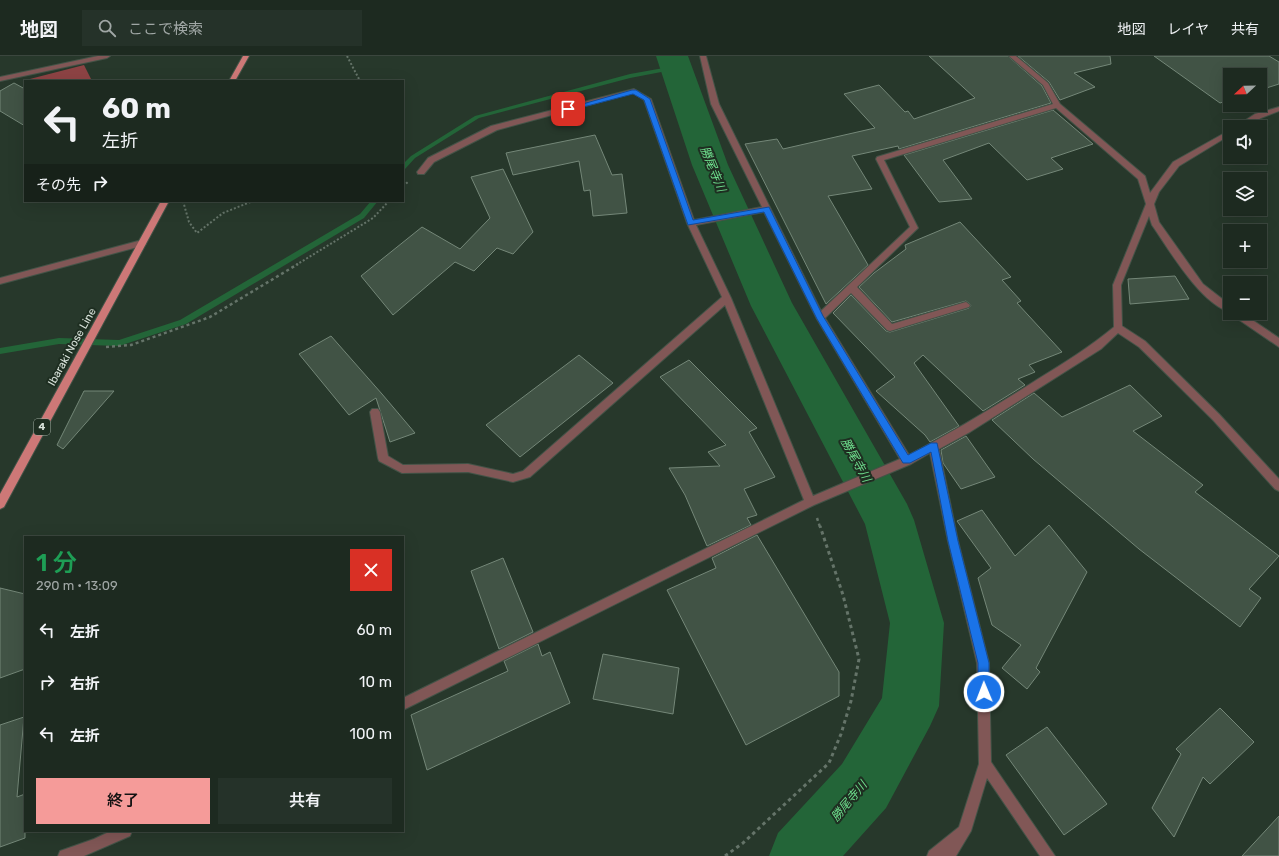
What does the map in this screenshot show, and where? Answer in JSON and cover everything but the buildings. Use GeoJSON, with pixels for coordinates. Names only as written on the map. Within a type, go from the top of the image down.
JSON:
{"type":"FeatureCollection","features":[{"type":"Feature","properties":{"kind":"main road"},"geometry":{"type":"LineString","coordinates":[[233,80],[246,56]]}},
{"type":"Feature","properties":{"kind":"main road","name":"Ibaraki Nose Line"},"geometry":{"type":"LineString","coordinates":[[0,504],[164,202]]}},
{"type":"Feature","properties":{"kind":"street"},"geometry":{"type":"LineString","coordinates":[[0,79],[107,56]]}},
{"type":"Feature","properties":{"kind":"street"},"geometry":{"type":"LineString","coordinates":[[703,56],[715,104],[820,317],[907,460]]}},
{"type":"Feature","properties":{"kind":"street"},"geometry":{"type":"LineString","coordinates":[[1012,56],[1046,84],[1057,105],[1142,178],[1155,223],[1200,286],[1223,304]]}},
{"type":"Feature","properties":{"kind":"street"},"geometry":{"type":"LineString","coordinates":[[421,172],[431,160],[494,128],[634,92],[647,99],[691,223],[727,298],[810,502]]}},
{"type":"Feature","properties":{"kind":"street"},"geometry":{"type":"LineString","coordinates":[[820,317],[914,228],[880,158],[1057,105]]}},
{"type":"Feature","properties":{"kind":"street"},"geometry":{"type":"LineString","coordinates":[[1251,120],[1279,109]]}},
{"type":"Feature","properties":{"kind":"street"},"geometry":{"type":"LineString","coordinates":[[404,704],[810,502],[907,460],[966,429],[1098,346],[1118,328],[1117,285],[1155,191],[1176,164],[1223,136]]}},
{"type":"Feature","properties":{"kind":"street"},"geometry":{"type":"LineString","coordinates":[[691,223],[766,209]]}},
{"type":"Feature","properties":{"kind":"street"},"geometry":{"type":"LineString","coordinates":[[0,281],[142,243]]}},
{"type":"Feature","properties":{"kind":"street"},"geometry":{"type":"LineString","coordinates":[[851,288],[890,328],[966,305]]}},
{"type":"Feature","properties":{"kind":"street"},"geometry":{"type":"LineString","coordinates":[[375,412],[383,458],[402,469],[468,468],[513,478],[526,474],[727,298]]}},
{"type":"Feature","properties":{"kind":"street"},"geometry":{"type":"LineString","coordinates":[[1246,320],[1279,343]]}},
{"type":"Feature","properties":{"kind":"street"},"geometry":{"type":"LineString","coordinates":[[1118,328],[1142,344],[1216,417],[1279,486]]}},
{"type":"Feature","properties":{"kind":"street"},"geometry":{"type":"LineString","coordinates":[[934,446],[953,541],[983,663],[985,764],[964,831],[948,856]]}},
{"type":"Feature","properties":{"kind":"street"},"geometry":{"type":"LineString","coordinates":[[985,764],[1048,856]]}},
{"type":"Feature","properties":{"kind":"street"},"geometry":{"type":"LineString","coordinates":[[934,856],[964,831]]}},
{"type":"Feature","properties":{"kind":"street"},"geometry":{"type":"LineString","coordinates":[[65,856],[96,845],[124,832]]}},
{"type":"Feature","properties":{"kind":"path"},"geometry":{"type":"LineString","coordinates":[[347,56],[359,80]]}},
{"type":"Feature","properties":{"kind":"path"},"geometry":{"type":"LineString","coordinates":[[183,202],[185,212],[192,229],[197,233],[210,221],[226,210],[250,202]]}},
{"type":"Feature","properties":{"kind":"path"},"geometry":{"type":"LineString","coordinates":[[84,349],[131,345],[210,317],[373,218],[388,202]]}},
{"type":"Feature","properties":{"kind":"path"},"geometry":{"type":"LineString","coordinates":[[725,856],[743,843],[829,763],[841,734],[851,701],[858,659],[843,595],[821,526],[810,502]]}},
{"type":"Feature","properties":{"kind":"shaded area"},"geometry":{"type":"Polygon","coordinates":[[[84,65],[92,80],[26,80],[84,65]]]}},
{"type":"Feature","properties":{"kind":"waterway","name":"勝尾寺川"},"geometry":{"type":"LineString","coordinates":[[672,56],[710,165],[772,306],[889,520],[917,623],[910,706],[864,786],[801,856]]}},
{"type":"Feature","properties":{"kind":"waterway"},"geometry":{"type":"LineString","coordinates":[[404,167],[413,157],[477,117],[630,76],[675,68]]}},
{"type":"Feature","properties":{"kind":"waterway"},"geometry":{"type":"LineString","coordinates":[[0,351],[59,341],[119,343],[183,322],[362,216],[374,202]]}},
{"type":"Feature","properties":{"kind":"route"},"geometry":{"type":"LineString","coordinates":[[568,109],[634,92],[647,99],[691,223],[766,209],[820,317],[907,460],[934,446],[953,541],[983,663],[984,692]]}}]}
